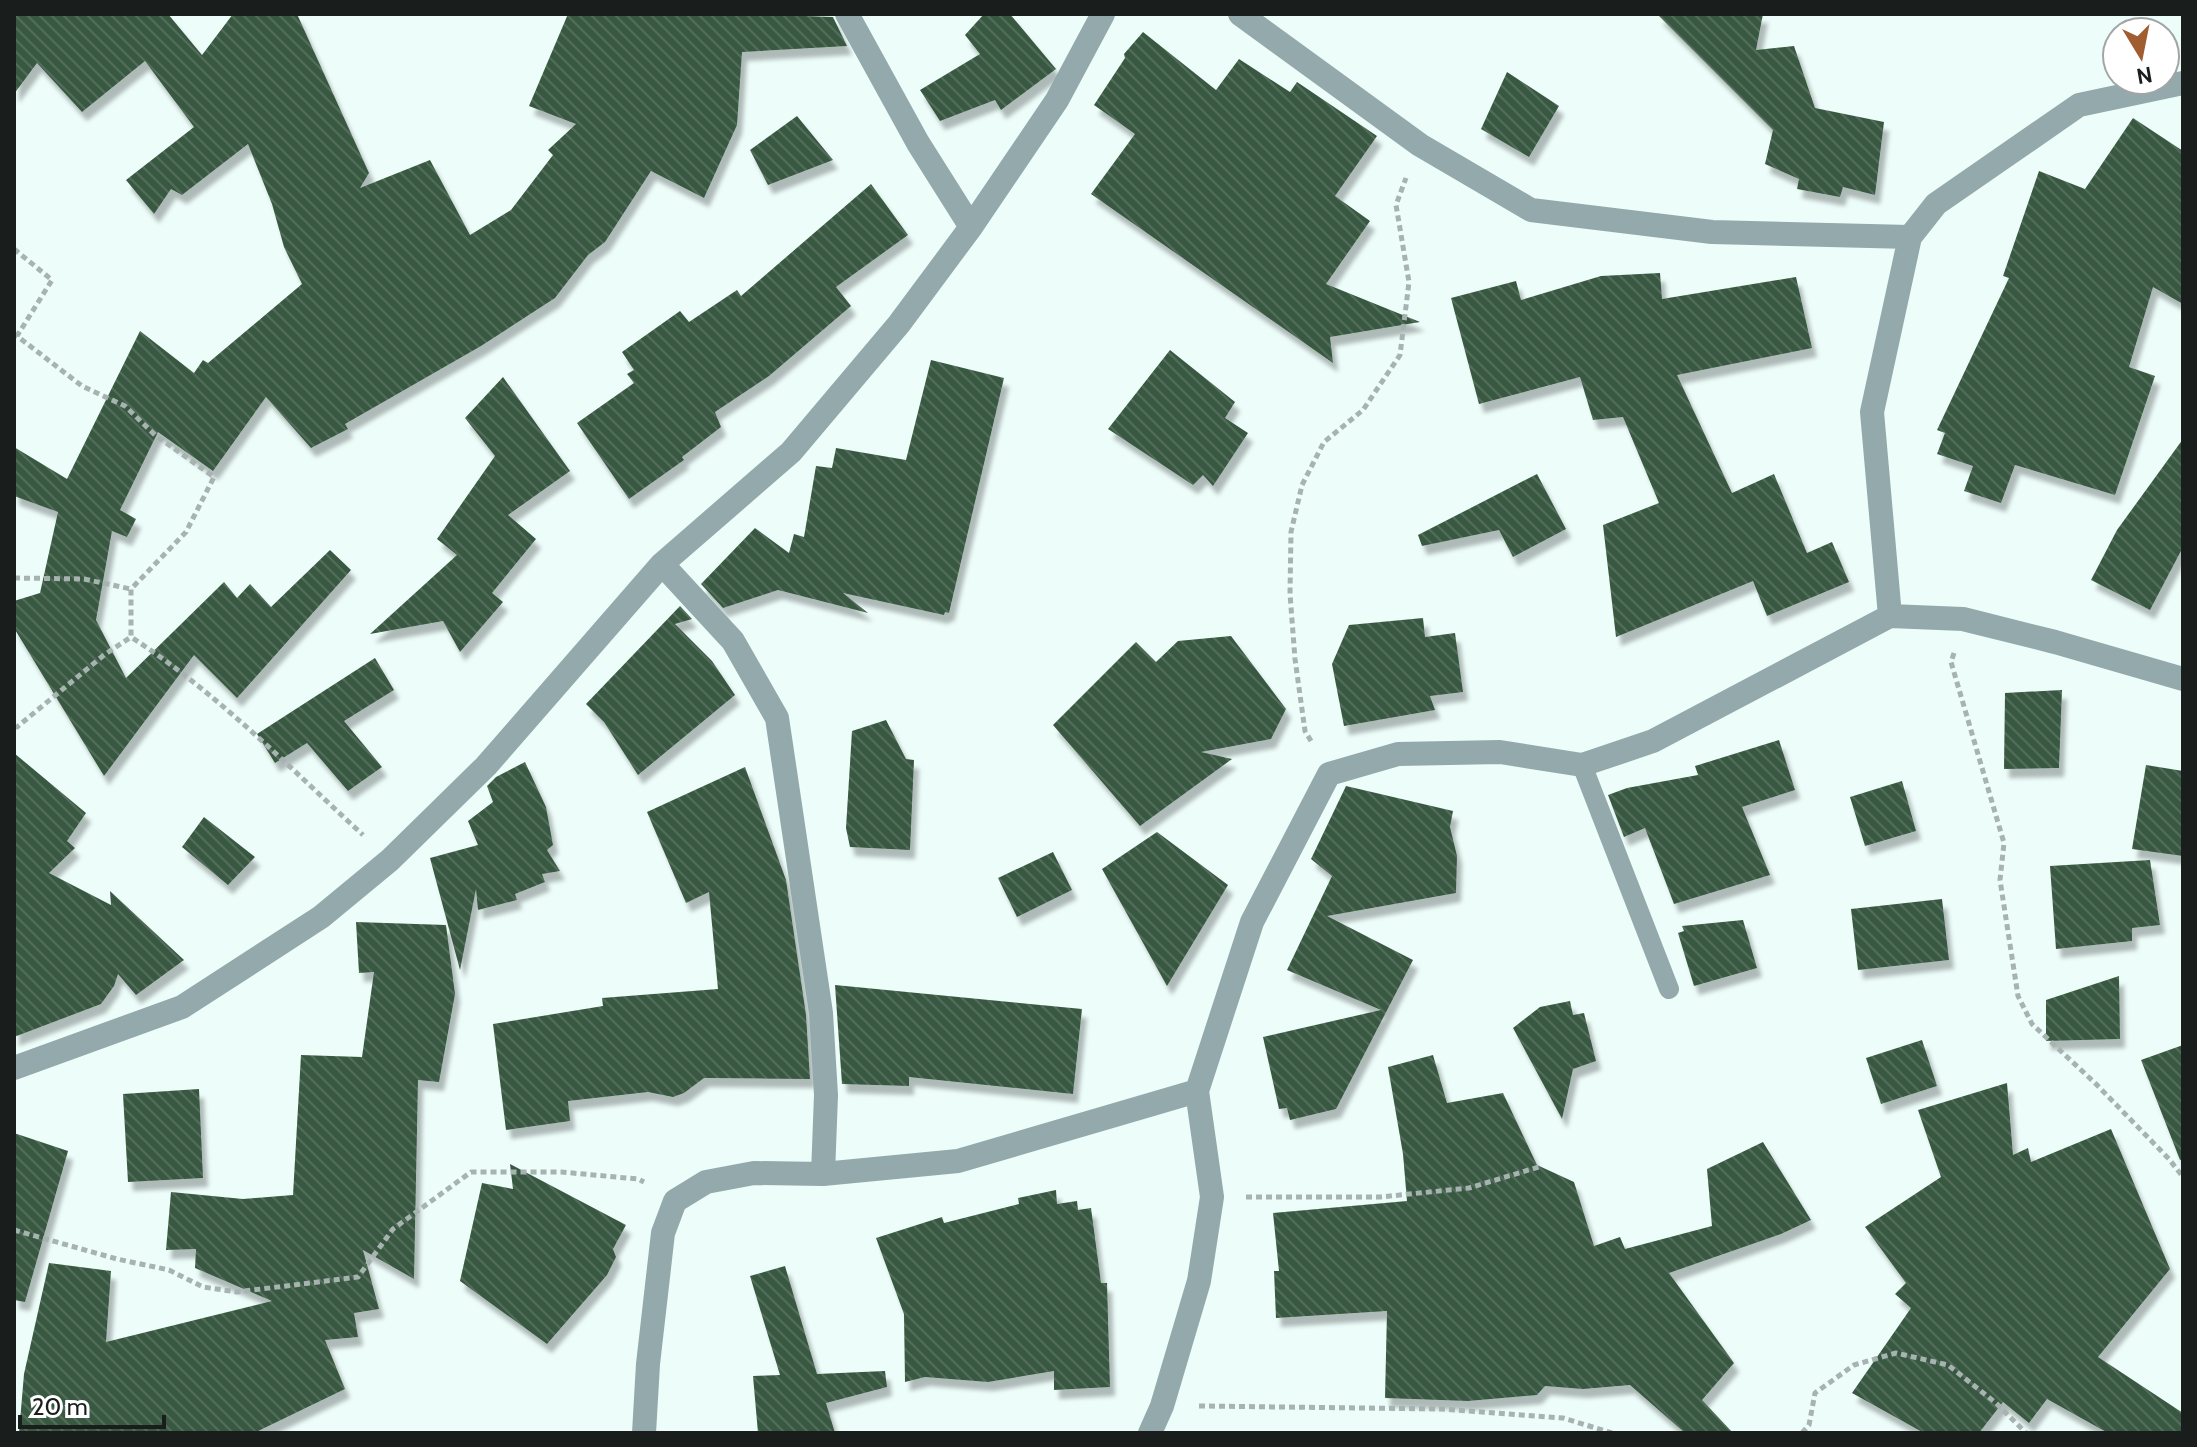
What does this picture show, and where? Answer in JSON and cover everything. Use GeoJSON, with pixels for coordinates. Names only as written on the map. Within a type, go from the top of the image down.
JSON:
{"type":"FeatureCollection","features":[{"type":"Feature","properties":{"kind":"street"},"geometry":{"type":"LineString","coordinates":[[847,14],[918,143],[971,227]]}},
{"type":"Feature","properties":{"kind":"street"},"geometry":{"type":"LineString","coordinates":[[14,1068],[182,1007],[321,917],[390,860],[486,766],[662,564],[791,452],[899,324],[971,227],[1057,100],[1103,14]]}},
{"type":"Feature","properties":{"kind":"street"},"geometry":{"type":"LineString","coordinates":[[1240,14],[1420,145],[1531,210],[1712,232],[1910,237]]}},
{"type":"Feature","properties":{"kind":"street"},"geometry":{"type":"LineString","coordinates":[[1890,616],[1872,412],[1910,237],[1936,204],[2079,105],[2183,83]]}},
{"type":"Feature","properties":{"kind":"street"},"geometry":{"type":"LineString","coordinates":[[662,564],[733,641],[777,718],[821,1013],[826,1095],[823,1174]]}},
{"type":"Feature","properties":{"kind":"street"},"geometry":{"type":"LineString","coordinates":[[1150,1433],[1162,1406],[1199,1281],[1212,1197],[1197,1091],[1252,922],[1329,774],[1398,754],[1500,752],[1582,765],[1653,741],[1890,616],[1963,619],[2183,679]]}},
{"type":"Feature","properties":{"kind":"street"},"geometry":{"type":"LineString","coordinates":[[644,1433],[648,1364],[663,1233],[675,1201],[706,1182],[754,1173],[823,1174],[958,1161],[1197,1091]]}},
{"type":"Feature","properties":{"kind":"lane"},"geometry":{"type":"LineString","coordinates":[[1582,765],[1669,989]]}},
{"type":"Feature","properties":{"kind":"path"},"geometry":{"type":"LineString","coordinates":[[1329,774],[1305,731],[1290,594],[1291,532],[1302,485],[1324,442],[1363,410],[1400,355],[1409,282],[1396,205],[1420,145]]}},
{"type":"Feature","properties":{"kind":"path"},"geometry":{"type":"LineString","coordinates":[[14,249],[52,280],[17,336],[82,386],[125,406],[155,435],[214,477],[186,532],[131,589],[131,637]]}},
{"type":"Feature","properties":{"kind":"path"},"geometry":{"type":"LineString","coordinates":[[14,578],[84,579],[131,589]]}},
{"type":"Feature","properties":{"kind":"path"},"geometry":{"type":"LineString","coordinates":[[1963,619],[1951,662],[2004,843],[2000,880],[2018,996],[2032,1024],[2117,1105],[2183,1177]]}},
{"type":"Feature","properties":{"kind":"path"},"geometry":{"type":"LineString","coordinates":[[131,637],[171,663],[232,715],[390,860]]}},
{"type":"Feature","properties":{"kind":"path"},"geometry":{"type":"LineString","coordinates":[[14,727],[131,637]]}},
{"type":"Feature","properties":{"kind":"path"},"geometry":{"type":"LineString","coordinates":[[1212,1197],[1380,1197],[1469,1188],[1542,1166]]}},
{"type":"Feature","properties":{"kind":"path"},"geometry":{"type":"LineString","coordinates":[[14,1230],[169,1270],[203,1287],[237,1292],[358,1277],[393,1229],[471,1172],[561,1172],[638,1179],[675,1201]]}},
{"type":"Feature","properties":{"kind":"path"},"geometry":{"type":"LineString","coordinates":[[1802,1433],[1809,1425],[1815,1393],[1854,1365],[1896,1353],[1948,1365],[1996,1403],[2026,1433]]}},
{"type":"Feature","properties":{"kind":"path"},"geometry":{"type":"LineString","coordinates":[[1162,1406],[1441,1409],[1563,1418],[1612,1433]]}},
{"type":"Feature","properties":{"kind":"building"},"geometry":{"type":"Polygon","coordinates":[[[14,14],[168,14],[202,55],[233,14],[297,14],[369,173],[360,188],[430,160],[470,235],[511,210],[553,155],[548,150],[576,124],[529,106],[568,14],[833,17],[847,46],[742,52],[737,125],[704,198],[651,171],[605,242],[588,255],[555,298],[481,346],[345,424],[348,429],[311,448],[266,397],[213,471],[158,432],[120,510],[136,519],[127,537],[112,531],[96,620],[126,678],[224,582],[237,598],[250,584],[271,607],[330,550],[351,570],[237,698],[194,655],[104,776],[14,628],[14,601],[40,593],[58,512],[14,496],[14,447],[67,479],[140,331],[194,373],[203,360],[208,363],[302,284],[284,247],[272,204],[248,144],[182,195],[171,189],[154,214],[126,180],[194,127],[145,61],[82,112],[37,63],[14,94],[14,14]]]}},
{"type":"Feature","properties":{"kind":"building"},"geometry":{"type":"Polygon","coordinates":[[[984,14],[1010,14],[1056,69],[1001,110],[995,100],[940,121],[920,90],[980,54],[965,35],[984,14]]]}},
{"type":"Feature","properties":{"kind":"building"},"geometry":{"type":"Polygon","coordinates":[[[1657,14],[1763,14],[1756,50],[1794,46],[1815,108],[1884,122],[1875,195],[1843,187],[1840,197],[1797,189],[1799,179],[1765,164],[1773,130],[1657,14]]]}},
{"type":"Feature","properties":{"kind":"building"},"geometry":{"type":"Polygon","coordinates":[[[1143,32],[1216,90],[1239,59],[1290,92],[1297,82],[1377,136],[1335,196],[1370,221],[1326,284],[1420,322],[1330,337],[1333,363],[1091,194],[1135,134],[1094,105],[1125,58],[1124,54],[1143,32]]]}},
{"type":"Feature","properties":{"kind":"building"},"geometry":{"type":"Polygon","coordinates":[[[1507,72],[1559,106],[1529,157],[1481,129],[1507,72]]]}},
{"type":"Feature","properties":{"kind":"building"},"geometry":{"type":"Polygon","coordinates":[[[797,116],[833,160],[768,185],[750,150],[797,116]]]}},
{"type":"Feature","properties":{"kind":"building"},"geometry":{"type":"Polygon","coordinates":[[[2133,118],[2183,151],[2183,304],[2153,287],[2129,367],[2155,376],[2115,495],[2015,465],[2001,503],[1964,491],[1973,466],[1937,454],[1945,433],[1937,430],[2009,278],[2003,276],[2039,171],[2085,189],[2133,118]]]}},
{"type":"Feature","properties":{"kind":"building"},"geometry":{"type":"Polygon","coordinates":[[[871,184],[908,235],[836,287],[851,306],[769,376],[715,412],[721,427],[682,457],[684,460],[629,499],[577,423],[634,383],[627,374],[634,370],[622,352],[680,311],[689,322],[737,290],[741,296],[871,184]]]}},
{"type":"Feature","properties":{"kind":"building"},"geometry":{"type":"Polygon","coordinates":[[[1660,273],[1662,299],[1796,277],[1812,348],[1677,375],[1732,493],[1774,474],[1807,553],[1832,542],[1849,582],[1767,616],[1753,581],[1616,637],[1603,525],[1659,503],[1623,417],[1593,420],[1580,377],[1479,404],[1451,298],[1516,281],[1521,300],[1601,276],[1660,273]]]}},
{"type":"Feature","properties":{"kind":"building"},"geometry":{"type":"Polygon","coordinates":[[[1170,350],[1235,402],[1225,418],[1248,433],[1213,486],[1203,475],[1193,485],[1108,429],[1170,350]]]}},
{"type":"Feature","properties":{"kind":"building"},"geometry":{"type":"Polygon","coordinates":[[[931,360],[1004,378],[949,613],[945,612],[944,615],[843,593],[868,613],[778,590],[723,608],[701,584],[755,528],[789,553],[794,534],[804,537],[816,466],[832,468],[836,448],[906,460],[931,360]]]}},
{"type":"Feature","properties":{"kind":"building"},"geometry":{"type":"Polygon","coordinates":[[[503,377],[570,471],[508,515],[536,539],[492,593],[503,602],[460,652],[443,621],[370,634],[457,555],[437,539],[495,456],[465,418],[503,377]]]}},
{"type":"Feature","properties":{"kind":"building"},"geometry":{"type":"Polygon","coordinates":[[[2183,439],[2183,547],[2150,610],[2091,580],[2117,530],[2183,439]]]}},
{"type":"Feature","properties":{"kind":"building"},"geometry":{"type":"Polygon","coordinates":[[[1537,474],[1566,529],[1513,557],[1499,530],[1422,546],[1418,535],[1537,474]]]}},
{"type":"Feature","properties":{"kind":"building"},"geometry":{"type":"Polygon","coordinates":[[[680,606],[692,619],[675,624],[712,661],[735,695],[638,775],[604,722],[586,704],[680,606]]]}},
{"type":"Feature","properties":{"kind":"building"},"geometry":{"type":"Polygon","coordinates":[[[1423,618],[1425,637],[1455,633],[1463,692],[1430,696],[1435,710],[1344,726],[1332,664],[1349,625],[1423,618]]]}},
{"type":"Feature","properties":{"kind":"building"},"geometry":{"type":"Polygon","coordinates":[[[1231,636],[1286,709],[1271,739],[1201,752],[1232,759],[1140,826],[1053,725],[1136,642],[1156,662],[1178,641],[1231,636]]]}},
{"type":"Feature","properties":{"kind":"building"},"geometry":{"type":"Polygon","coordinates":[[[375,658],[394,690],[344,721],[382,767],[348,791],[307,743],[275,763],[257,734],[375,658]]]}},
{"type":"Feature","properties":{"kind":"building"},"geometry":{"type":"Polygon","coordinates":[[[2062,690],[2059,768],[2004,769],[2005,693],[2062,690]]]}},
{"type":"Feature","properties":{"kind":"building"},"geometry":{"type":"Polygon","coordinates":[[[886,720],[906,759],[914,760],[910,850],[850,847],[846,828],[852,731],[886,720]]]}},
{"type":"Feature","properties":{"kind":"building"},"geometry":{"type":"Polygon","coordinates":[[[1779,740],[1795,790],[1742,807],[1770,875],[1674,904],[1645,828],[1624,837],[1608,795],[1627,788],[1698,775],[1695,766],[1779,740]]]}},
{"type":"Feature","properties":{"kind":"building"},"geometry":{"type":"Polygon","coordinates":[[[14,753],[86,813],[67,841],[75,848],[49,873],[111,905],[110,891],[184,960],[136,995],[118,974],[114,986],[101,1004],[14,1037],[14,753]]]}},
{"type":"Feature","properties":{"kind":"building"},"geometry":{"type":"Polygon","coordinates":[[[525,762],[546,807],[553,845],[547,850],[560,871],[542,874],[545,882],[515,894],[517,900],[478,910],[476,889],[460,970],[430,858],[478,845],[468,821],[493,802],[487,786],[496,777],[525,762]]]}},
{"type":"Feature","properties":{"kind":"building"},"geometry":{"type":"Polygon","coordinates":[[[2146,765],[2183,771],[2183,856],[2132,849],[2146,765]]]}},
{"type":"Feature","properties":{"kind":"building"},"geometry":{"type":"Polygon","coordinates":[[[745,767],[786,880],[806,1015],[810,1079],[704,1078],[673,1097],[648,1092],[568,1101],[570,1121],[506,1130],[493,1024],[603,1006],[602,998],[718,989],[709,892],[686,903],[647,812],[745,767]]]}},
{"type":"Feature","properties":{"kind":"building"},"geometry":{"type":"Polygon","coordinates":[[[1902,781],[1916,831],[1865,846],[1850,797],[1902,781]]]}},
{"type":"Feature","properties":{"kind":"building"},"geometry":{"type":"Polygon","coordinates":[[[1346,786],[1453,811],[1450,827],[1457,856],[1456,893],[1327,916],[1413,960],[1336,1109],[1290,1120],[1287,1108],[1279,1109],[1263,1037],[1381,1010],[1287,970],[1332,876],[1311,859],[1346,786]]]}},
{"type":"Feature","properties":{"kind":"building"},"geometry":{"type":"Polygon","coordinates":[[[204,817],[255,857],[228,885],[182,847],[204,817]]]}},
{"type":"Feature","properties":{"kind":"building"},"geometry":{"type":"Polygon","coordinates":[[[1157,832],[1228,885],[1167,986],[1102,869],[1157,832]]]}},
{"type":"Feature","properties":{"kind":"building"},"geometry":{"type":"Polygon","coordinates":[[[1053,852],[1072,890],[1017,917],[998,878],[1053,852]]]}},
{"type":"Feature","properties":{"kind":"building"},"geometry":{"type":"Polygon","coordinates":[[[2150,860],[2160,925],[2132,928],[2132,941],[2056,949],[2050,866],[2150,860]]]}},
{"type":"Feature","properties":{"kind":"building"},"geometry":{"type":"Polygon","coordinates":[[[1942,899],[1949,960],[1858,970],[1851,909],[1942,899]]]}},
{"type":"Feature","properties":{"kind":"building"},"geometry":{"type":"Polygon","coordinates":[[[1743,920],[1757,968],[1694,986],[1678,933],[1684,931],[1682,926],[1743,920]]]}},
{"type":"Feature","properties":{"kind":"building"},"geometry":{"type":"Polygon","coordinates":[[[356,922],[446,925],[455,994],[439,1082],[418,1080],[414,1279],[363,1250],[379,1309],[354,1313],[358,1337],[325,1340],[345,1389],[254,1433],[19,1433],[24,1374],[49,1263],[111,1271],[106,1342],[272,1301],[195,1268],[196,1249],[166,1250],[171,1192],[243,1199],[293,1195],[301,1055],[362,1057],[374,972],[359,973],[356,922]]]}},
{"type":"Feature","properties":{"kind":"building"},"geometry":{"type":"Polygon","coordinates":[[[2119,976],[2120,1039],[2046,1041],[2046,1000],[2119,976]]]}},
{"type":"Feature","properties":{"kind":"building"},"geometry":{"type":"Polygon","coordinates":[[[835,985],[1082,1009],[1073,1094],[909,1077],[909,1086],[842,1084],[835,985]]]}},
{"type":"Feature","properties":{"kind":"building"},"geometry":{"type":"Polygon","coordinates":[[[1570,1001],[1573,1015],[1584,1013],[1596,1061],[1573,1069],[1562,1119],[1513,1028],[1540,1007],[1570,1001]]]}},
{"type":"Feature","properties":{"kind":"building"},"geometry":{"type":"Polygon","coordinates":[[[1922,1040],[1937,1086],[1881,1104],[1866,1058],[1922,1040]]]}},
{"type":"Feature","properties":{"kind":"building"},"geometry":{"type":"Polygon","coordinates":[[[2183,1045],[2183,1160],[2180,1160],[2141,1060],[2183,1045]]]}},
{"type":"Feature","properties":{"kind":"building"},"geometry":{"type":"Polygon","coordinates":[[[1433,1055],[1447,1103],[1503,1093],[1537,1165],[1574,1182],[1594,1246],[1620,1237],[1625,1249],[1712,1226],[1707,1169],[1763,1142],[1811,1220],[1781,1234],[1669,1273],[1734,1363],[1702,1400],[1733,1433],[1685,1433],[1630,1385],[1583,1389],[1545,1386],[1537,1395],[1468,1401],[1385,1398],[1387,1311],[1276,1318],[1274,1271],[1279,1271],[1273,1213],[1407,1201],[1403,1154],[1388,1067],[1433,1055]]]}},
{"type":"Feature","properties":{"kind":"building"},"geometry":{"type":"Polygon","coordinates":[[[2007,1083],[2013,1155],[2028,1148],[2031,1162],[2111,1129],[2170,1269],[2098,1357],[2183,1413],[2183,1433],[2108,1433],[2047,1399],[2029,1423],[2003,1402],[1979,1433],[1924,1433],[1852,1393],[1911,1308],[1895,1294],[1906,1283],[1865,1227],[1941,1177],[1918,1110],[2007,1083]]]}},
{"type":"Feature","properties":{"kind":"building"},"geometry":{"type":"Polygon","coordinates":[[[199,1089],[203,1178],[128,1182],[123,1094],[199,1089]]]}},
{"type":"Feature","properties":{"kind":"building"},"geometry":{"type":"Polygon","coordinates":[[[14,1133],[68,1151],[25,1302],[14,1300],[14,1133]]]}},
{"type":"Feature","properties":{"kind":"building"},"geometry":{"type":"Polygon","coordinates":[[[510,1164],[626,1225],[613,1249],[616,1257],[607,1275],[547,1344],[460,1281],[482,1183],[513,1189],[510,1164]]]}},
{"type":"Feature","properties":{"kind":"building"},"geometry":{"type":"Polygon","coordinates":[[[1056,1190],[1057,1204],[1077,1201],[1078,1210],[1091,1208],[1101,1283],[1107,1283],[1110,1387],[1054,1390],[1054,1371],[988,1382],[925,1377],[905,1382],[904,1314],[876,1238],[942,1217],[944,1223],[1019,1204],[1018,1198],[1056,1190]]]}},
{"type":"Feature","properties":{"kind":"building"},"geometry":{"type":"Polygon","coordinates":[[[785,1266],[817,1374],[885,1371],[887,1387],[826,1403],[835,1433],[758,1433],[753,1376],[780,1375],[750,1276],[785,1266]]]}}]}
